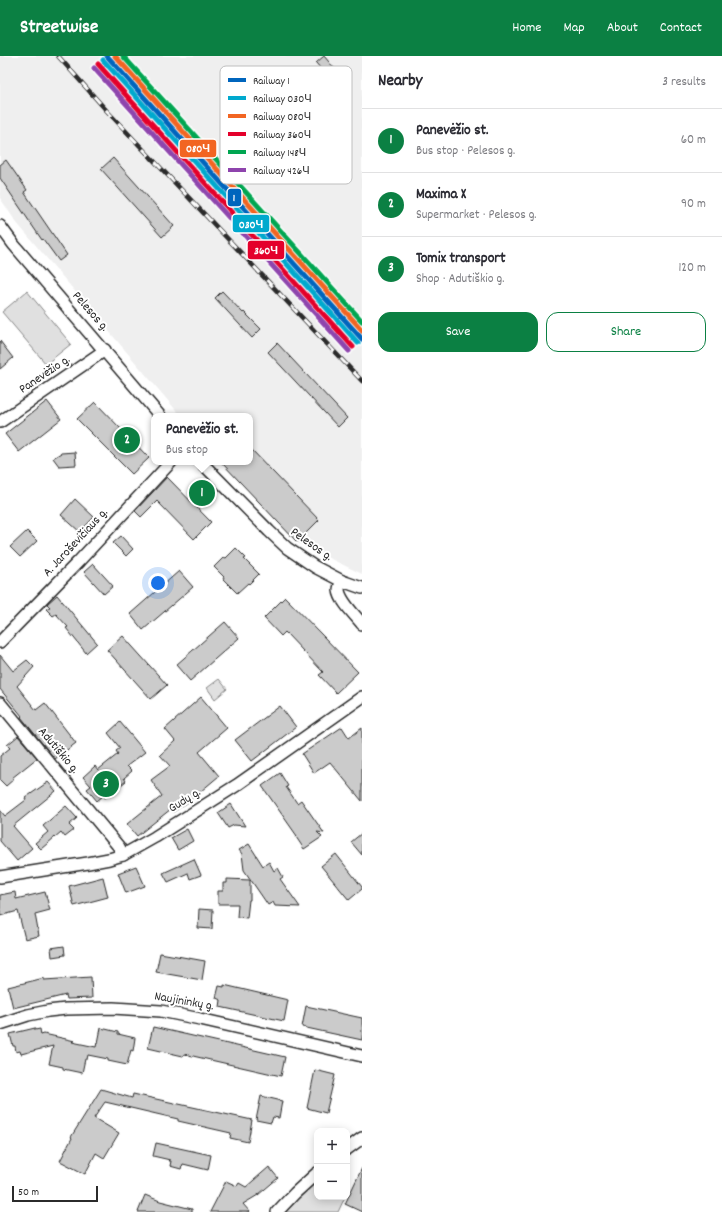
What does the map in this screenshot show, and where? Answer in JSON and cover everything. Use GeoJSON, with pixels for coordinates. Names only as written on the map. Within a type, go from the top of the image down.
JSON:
{"type":"FeatureCollection","features":[{"type":"Feature","properties":{"kind":"street","name":"Pelesos g."},"geometry":{"type":"LineString","coordinates":[[0,226],[14,245],[158,413]]}},
{"type":"Feature","properties":{"kind":"street","name":"Panevėžio g."},"geometry":{"type":"LineString","coordinates":[[0,422],[105,350]]}},
{"type":"Feature","properties":{"kind":"street","name":"A. Jaroševičiaus g."},"geometry":{"type":"LineString","coordinates":[[0,642],[168,465]]}},
{"type":"Feature","properties":{"kind":"street","name":"Pelesos g."},"geometry":{"type":"LineString","coordinates":[[204,465],[268,531],[287,548],[311,565],[342,581],[362,588]]}},
{"type":"Feature","properties":{"kind":"street"},"geometry":{"type":"LineString","coordinates":[[342,581],[339,589],[341,596],[346,605],[362,624]]}},
{"type":"Feature","properties":{"kind":"street","name":"Gudų g."},"geometry":{"type":"LineString","coordinates":[[0,877],[88,864],[109,860],[123,854],[161,833],[236,785],[362,696]]}},
{"type":"Feature","properties":{"kind":"street","name":"Adutiškio g."},"geometry":{"type":"LineString","coordinates":[[0,703],[119,847],[123,854]]}},
{"type":"Feature","properties":{"kind":"street","name":"Naujininkų g."},"geometry":{"type":"LineString","coordinates":[[0,1024],[28,1015],[66,1009],[113,1008],[161,1011],[200,1018],[362,1056]]}},
{"type":"Feature","properties":{"kind":"street"},"geometry":{"type":"LineString","coordinates":[[350,1147],[362,1138]]}},
{"type":"Feature","properties":{"kind":"street"},"geometry":{"type":"LineString","coordinates":[[277,1212],[295,1192],[314,1176]]}},
{"type":"Feature","properties":{"kind":"shaded area"},"geometry":{"type":"Polygon","coordinates":[[[0,56],[362,56],[362,574],[298,543],[224,465],[253,465],[253,413],[178,413],[16,222],[0,198],[0,56]]]}},
{"type":"Feature","properties":{"kind":"shaded area"},"geometry":{"type":"Polygon","coordinates":[[[27,291],[71,344],[46,364],[2,312],[27,291]]]}},
{"type":"Feature","properties":{"kind":"shaded area"},"geometry":{"type":"Polygon","coordinates":[[[219,679],[227,689],[215,699],[207,688],[219,679]]]}},
{"type":"Feature","properties":{"kind":"shaded area"},"geometry":{"type":"Polygon","coordinates":[[[314,1182],[314,1200],[344,1200],[338,1212],[286,1212],[314,1182]]]}},
{"type":"Feature","properties":{"kind":"building"},"geometry":{"type":"Polygon","coordinates":[[[324,56],[332,66],[318,66],[316,63],[324,56]]]}},
{"type":"Feature","properties":{"kind":"building"},"geometry":{"type":"Polygon","coordinates":[[[113,158],[174,226],[162,237],[101,169],[113,158]]]}},
{"type":"Feature","properties":{"kind":"building"},"geometry":{"type":"Polygon","coordinates":[[[6,160],[27,190],[24,192],[67,255],[59,261],[43,239],[42,240],[0,178],[0,165],[6,160]]]}},
{"type":"Feature","properties":{"kind":"building"},"geometry":{"type":"Polygon","coordinates":[[[222,291],[261,329],[252,338],[215,298],[222,291]]]}},
{"type":"Feature","properties":{"kind":"building"},"geometry":{"type":"Polygon","coordinates":[[[0,341],[13,358],[0,369],[0,341]]]}},
{"type":"Feature","properties":{"kind":"building"},"geometry":{"type":"Polygon","coordinates":[[[277,343],[347,418],[338,427],[268,352],[277,343]]]}},
{"type":"Feature","properties":{"kind":"building"},"geometry":{"type":"Polygon","coordinates":[[[47,401],[61,419],[19,452],[5,434],[47,401]]]}},
{"type":"Feature","properties":{"kind":"building"},"geometry":{"type":"Polygon","coordinates":[[[95,402],[149,458],[132,474],[77,419],[95,402]]]}},
{"type":"Feature","properties":{"kind":"building"},"geometry":{"type":"Polygon","coordinates":[[[253,451],[319,520],[297,542],[224,465],[253,465],[253,451]]]}},
{"type":"Feature","properties":{"kind":"building"},"geometry":{"type":"Polygon","coordinates":[[[75,452],[76,465],[59,466],[53,458],[61,453],[75,452]]]}},
{"type":"Feature","properties":{"kind":"building"},"geometry":{"type":"Polygon","coordinates":[[[167,477],[211,522],[194,539],[157,501],[141,517],[135,511],[167,477]]]}},
{"type":"Feature","properties":{"kind":"building"},"geometry":{"type":"Polygon","coordinates":[[[75,499],[94,517],[80,532],[61,515],[75,499]]]}},
{"type":"Feature","properties":{"kind":"building"},"geometry":{"type":"Polygon","coordinates":[[[27,531],[37,541],[20,557],[10,547],[27,531]]]}},
{"type":"Feature","properties":{"kind":"building"},"geometry":{"type":"Polygon","coordinates":[[[121,536],[133,549],[126,556],[113,543],[121,536]]]}},
{"type":"Feature","properties":{"kind":"building"},"geometry":{"type":"Polygon","coordinates":[[[236,548],[246,558],[244,559],[259,574],[237,593],[223,579],[224,577],[214,567],[236,548]]]}},
{"type":"Feature","properties":{"kind":"building"},"geometry":{"type":"Polygon","coordinates":[[[93,564],[113,586],[104,594],[84,572],[93,564]]]}},
{"type":"Feature","properties":{"kind":"building"},"geometry":{"type":"Polygon","coordinates":[[[179,571],[193,587],[143,630],[130,614],[179,571]]]}},
{"type":"Feature","properties":{"kind":"building"},"geometry":{"type":"Polygon","coordinates":[[[57,595],[97,643],[86,653],[66,628],[68,627],[56,614],[53,616],[46,609],[50,607],[47,604],[57,595]]]}},
{"type":"Feature","properties":{"kind":"building"},"geometry":{"type":"Polygon","coordinates":[[[285,597],[358,672],[336,693],[319,675],[323,672],[285,632],[281,636],[264,618],[285,597]]]}},
{"type":"Feature","properties":{"kind":"building"},"geometry":{"type":"Polygon","coordinates":[[[225,622],[239,638],[190,681],[176,665],[225,622]]]}},
{"type":"Feature","properties":{"kind":"building"},"geometry":{"type":"Polygon","coordinates":[[[123,636],[167,685],[151,699],[107,650],[123,636]]]}},
{"type":"Feature","properties":{"kind":"building"},"geometry":{"type":"Polygon","coordinates":[[[0,655],[13,671],[27,660],[34,667],[17,686],[36,710],[45,703],[76,743],[55,759],[0,689],[0,655]]]}},
{"type":"Feature","properties":{"kind":"building"},"geometry":{"type":"Polygon","coordinates":[[[201,697],[227,728],[199,752],[219,776],[188,802],[173,812],[171,809],[137,836],[127,824],[162,796],[151,780],[170,766],[160,755],[175,741],[165,729],[201,697]]]}},
{"type":"Feature","properties":{"kind":"building"},"geometry":{"type":"Polygon","coordinates":[[[280,706],[296,727],[252,761],[235,740],[280,706]]]}},
{"type":"Feature","properties":{"kind":"building"},"geometry":{"type":"Polygon","coordinates":[[[120,722],[145,752],[127,766],[132,771],[124,778],[126,781],[105,798],[103,796],[97,801],[87,789],[91,786],[83,777],[95,766],[98,770],[118,754],[116,751],[120,748],[108,733],[120,722]]]}},
{"type":"Feature","properties":{"kind":"building"},"geometry":{"type":"Polygon","coordinates":[[[342,727],[349,738],[362,728],[362,801],[330,762],[314,773],[302,754],[342,727]]]}},
{"type":"Feature","properties":{"kind":"building"},"geometry":{"type":"Polygon","coordinates":[[[18,736],[37,758],[12,778],[14,779],[6,786],[0,780],[0,756],[10,748],[7,745],[18,736]]]}},
{"type":"Feature","properties":{"kind":"building"},"geometry":{"type":"Polygon","coordinates":[[[280,773],[288,786],[286,787],[297,803],[301,800],[324,833],[317,832],[322,837],[304,849],[296,837],[297,836],[262,786],[280,773]]]}},
{"type":"Feature","properties":{"kind":"building"},"geometry":{"type":"Polygon","coordinates":[[[48,782],[56,791],[13,826],[32,848],[17,861],[0,841],[0,810],[5,816],[26,800],[25,798],[48,782]]]}},
{"type":"Feature","properties":{"kind":"building"},"geometry":{"type":"Polygon","coordinates":[[[231,804],[245,826],[234,825],[228,828],[218,813],[231,804]]]}},
{"type":"Feature","properties":{"kind":"building"},"geometry":{"type":"Polygon","coordinates":[[[66,806],[77,818],[69,825],[74,830],[65,837],[61,832],[41,849],[35,843],[48,832],[43,826],[66,806]]]}},
{"type":"Feature","properties":{"kind":"building"},"geometry":{"type":"Polygon","coordinates":[[[187,829],[193,841],[178,850],[171,838],[187,829]]]}},
{"type":"Feature","properties":{"kind":"building"},"geometry":{"type":"Polygon","coordinates":[[[362,833],[362,855],[351,842],[362,833]]]}},
{"type":"Feature","properties":{"kind":"building"},"geometry":{"type":"Polygon","coordinates":[[[249,844],[263,866],[269,862],[274,871],[278,868],[283,877],[280,879],[300,907],[275,906],[273,902],[268,905],[244,870],[242,854],[239,850],[249,844]]]}},
{"type":"Feature","properties":{"kind":"building"},"geometry":{"type":"Polygon","coordinates":[[[336,854],[362,887],[362,889],[349,900],[321,866],[336,854]]]}},
{"type":"Feature","properties":{"kind":"building"},"geometry":{"type":"Polygon","coordinates":[[[194,859],[201,875],[190,879],[188,873],[168,882],[163,873],[194,859]]]}},
{"type":"Feature","properties":{"kind":"building"},"geometry":{"type":"Polygon","coordinates":[[[136,866],[145,886],[126,893],[118,873],[136,866]]]}},
{"type":"Feature","properties":{"kind":"building"},"geometry":{"type":"Polygon","coordinates":[[[103,877],[108,897],[74,906],[69,886],[103,877]]]}},
{"type":"Feature","properties":{"kind":"building"},"geometry":{"type":"Polygon","coordinates":[[[227,879],[250,880],[250,900],[247,918],[237,917],[238,904],[218,904],[218,891],[223,891],[223,883],[227,883],[227,879]]]}},
{"type":"Feature","properties":{"kind":"building"},"geometry":{"type":"Polygon","coordinates":[[[15,892],[16,899],[45,892],[50,910],[35,914],[39,936],[25,939],[18,911],[0,916],[0,895],[15,892]]]}},
{"type":"Feature","properties":{"kind":"building"},"geometry":{"type":"Polygon","coordinates":[[[199,909],[213,910],[212,929],[198,928],[199,909]]]}},
{"type":"Feature","properties":{"kind":"building"},"geometry":{"type":"Polygon","coordinates":[[[64,946],[65,955],[52,957],[51,948],[64,946]]]}},
{"type":"Feature","properties":{"kind":"building"},"geometry":{"type":"Polygon","coordinates":[[[160,953],[205,961],[202,980],[156,972],[160,953]]]}},
{"type":"Feature","properties":{"kind":"building"},"geometry":{"type":"Polygon","coordinates":[[[91,977],[92,998],[67,999],[66,995],[13,1008],[8,987],[44,978],[44,980],[91,977]]]}},
{"type":"Feature","properties":{"kind":"building"},"geometry":{"type":"Polygon","coordinates":[[[224,985],[288,1000],[284,1021],[220,1007],[221,1000],[216,998],[219,986],[224,987],[224,985]]]}},
{"type":"Feature","properties":{"kind":"building"},"geometry":{"type":"Polygon","coordinates":[[[306,1006],[362,1018],[362,1040],[302,1027],[306,1006]]]}},
{"type":"Feature","properties":{"kind":"building"},"geometry":{"type":"Polygon","coordinates":[[[153,1027],[285,1057],[281,1076],[184,1054],[183,1056],[148,1048],[153,1027]]]}},
{"type":"Feature","properties":{"kind":"building"},"geometry":{"type":"Polygon","coordinates":[[[35,1028],[35,1030],[40,1029],[41,1035],[44,1034],[96,1047],[101,1028],[135,1038],[133,1051],[131,1050],[127,1065],[88,1055],[87,1059],[85,1059],[82,1073],[63,1069],[63,1067],[49,1064],[53,1046],[21,1054],[20,1051],[16,1052],[10,1034],[35,1028]]]}},
{"type":"Feature","properties":{"kind":"building"},"geometry":{"type":"Polygon","coordinates":[[[315,1070],[335,1075],[326,1113],[307,1108],[315,1070]]]}},
{"type":"Feature","properties":{"kind":"building"},"geometry":{"type":"Polygon","coordinates":[[[101,1089],[132,1098],[133,1094],[252,1120],[248,1142],[230,1138],[231,1133],[105,1102],[94,1118],[119,1133],[104,1158],[96,1153],[85,1174],[60,1161],[72,1138],[71,1137],[101,1089]]]}},
{"type":"Feature","properties":{"kind":"building"},"geometry":{"type":"Polygon","coordinates":[[[261,1096],[282,1101],[279,1118],[273,1117],[271,1123],[256,1120],[261,1096]]]}},
{"type":"Feature","properties":{"kind":"building"},"geometry":{"type":"Polygon","coordinates":[[[156,1143],[211,1155],[208,1170],[183,1164],[181,1169],[170,1166],[170,1160],[153,1156],[156,1143]]]}},
{"type":"Feature","properties":{"kind":"building"},"geometry":{"type":"Polygon","coordinates":[[[269,1167],[278,1178],[258,1195],[243,1204],[250,1212],[210,1212],[226,1181],[237,1186],[239,1183],[246,1187],[269,1167]]]}},
{"type":"Feature","properties":{"kind":"building"},"geometry":{"type":"Polygon","coordinates":[[[362,1168],[362,1212],[345,1204],[347,1200],[350,1200],[350,1193],[362,1168]]]}},
{"type":"Feature","properties":{"kind":"building"},"geometry":{"type":"Polygon","coordinates":[[[145,1195],[160,1201],[192,1209],[192,1212],[138,1212],[145,1195]]]}},
{"type":"Feature","properties":{"kind":"railway"},"geometry":{"type":"LineString","coordinates":[[58,56],[107,111],[362,381]]}},
{"type":"Feature","properties":{"kind":"rail line","name":"1"},"geometry":{"type":"LineString","coordinates":[[107,56],[220,181]]}},
{"type":"Feature","properties":{"kind":"rail line","name":"080Ч"},"geometry":{"type":"LineString","coordinates":[[115,56],[220,172]]}},
{"type":"Feature","properties":{"kind":"rail line","name":"148Ч"},"geometry":{"type":"LineString","coordinates":[[123,56],[220,164]]}},
{"type":"Feature","properties":{"kind":"rail line","name":"030Ч"},"geometry":{"type":"LineString","coordinates":[[103,60],[358,343]]}},
{"type":"Feature","properties":{"kind":"rail line","name":"360Ч"},"geometry":{"type":"LineString","coordinates":[[98,64],[353,347]]}},
{"type":"Feature","properties":{"kind":"rail line","name":"426Ч"},"geometry":{"type":"LineString","coordinates":[[94,68],[349,351]]}},
{"type":"Feature","properties":{"kind":"rail line","name":"1"},"geometry":{"type":"LineString","coordinates":[[222,184],[362,339]]}},
{"type":"Feature","properties":{"kind":"rail line","name":"080Ч"},"geometry":{"type":"LineString","coordinates":[[230,184],[362,330]]}},
{"type":"Feature","properties":{"kind":"rail line","name":"148Ч"},"geometry":{"type":"LineString","coordinates":[[238,184],[362,321]]}},
{"type":"Feature","properties":{"kind":"place","name":"Maxima X"},"geometry":{"type":"Point","coordinates":[127,440]}},
{"type":"Feature","properties":{"kind":"place","name":"Panevėžio st."},"geometry":{"type":"Point","coordinates":[202,493]}},
{"type":"Feature","properties":{"kind":"place","name":"Tomix transport"},"geometry":{"type":"Point","coordinates":[106,784]}}]}
